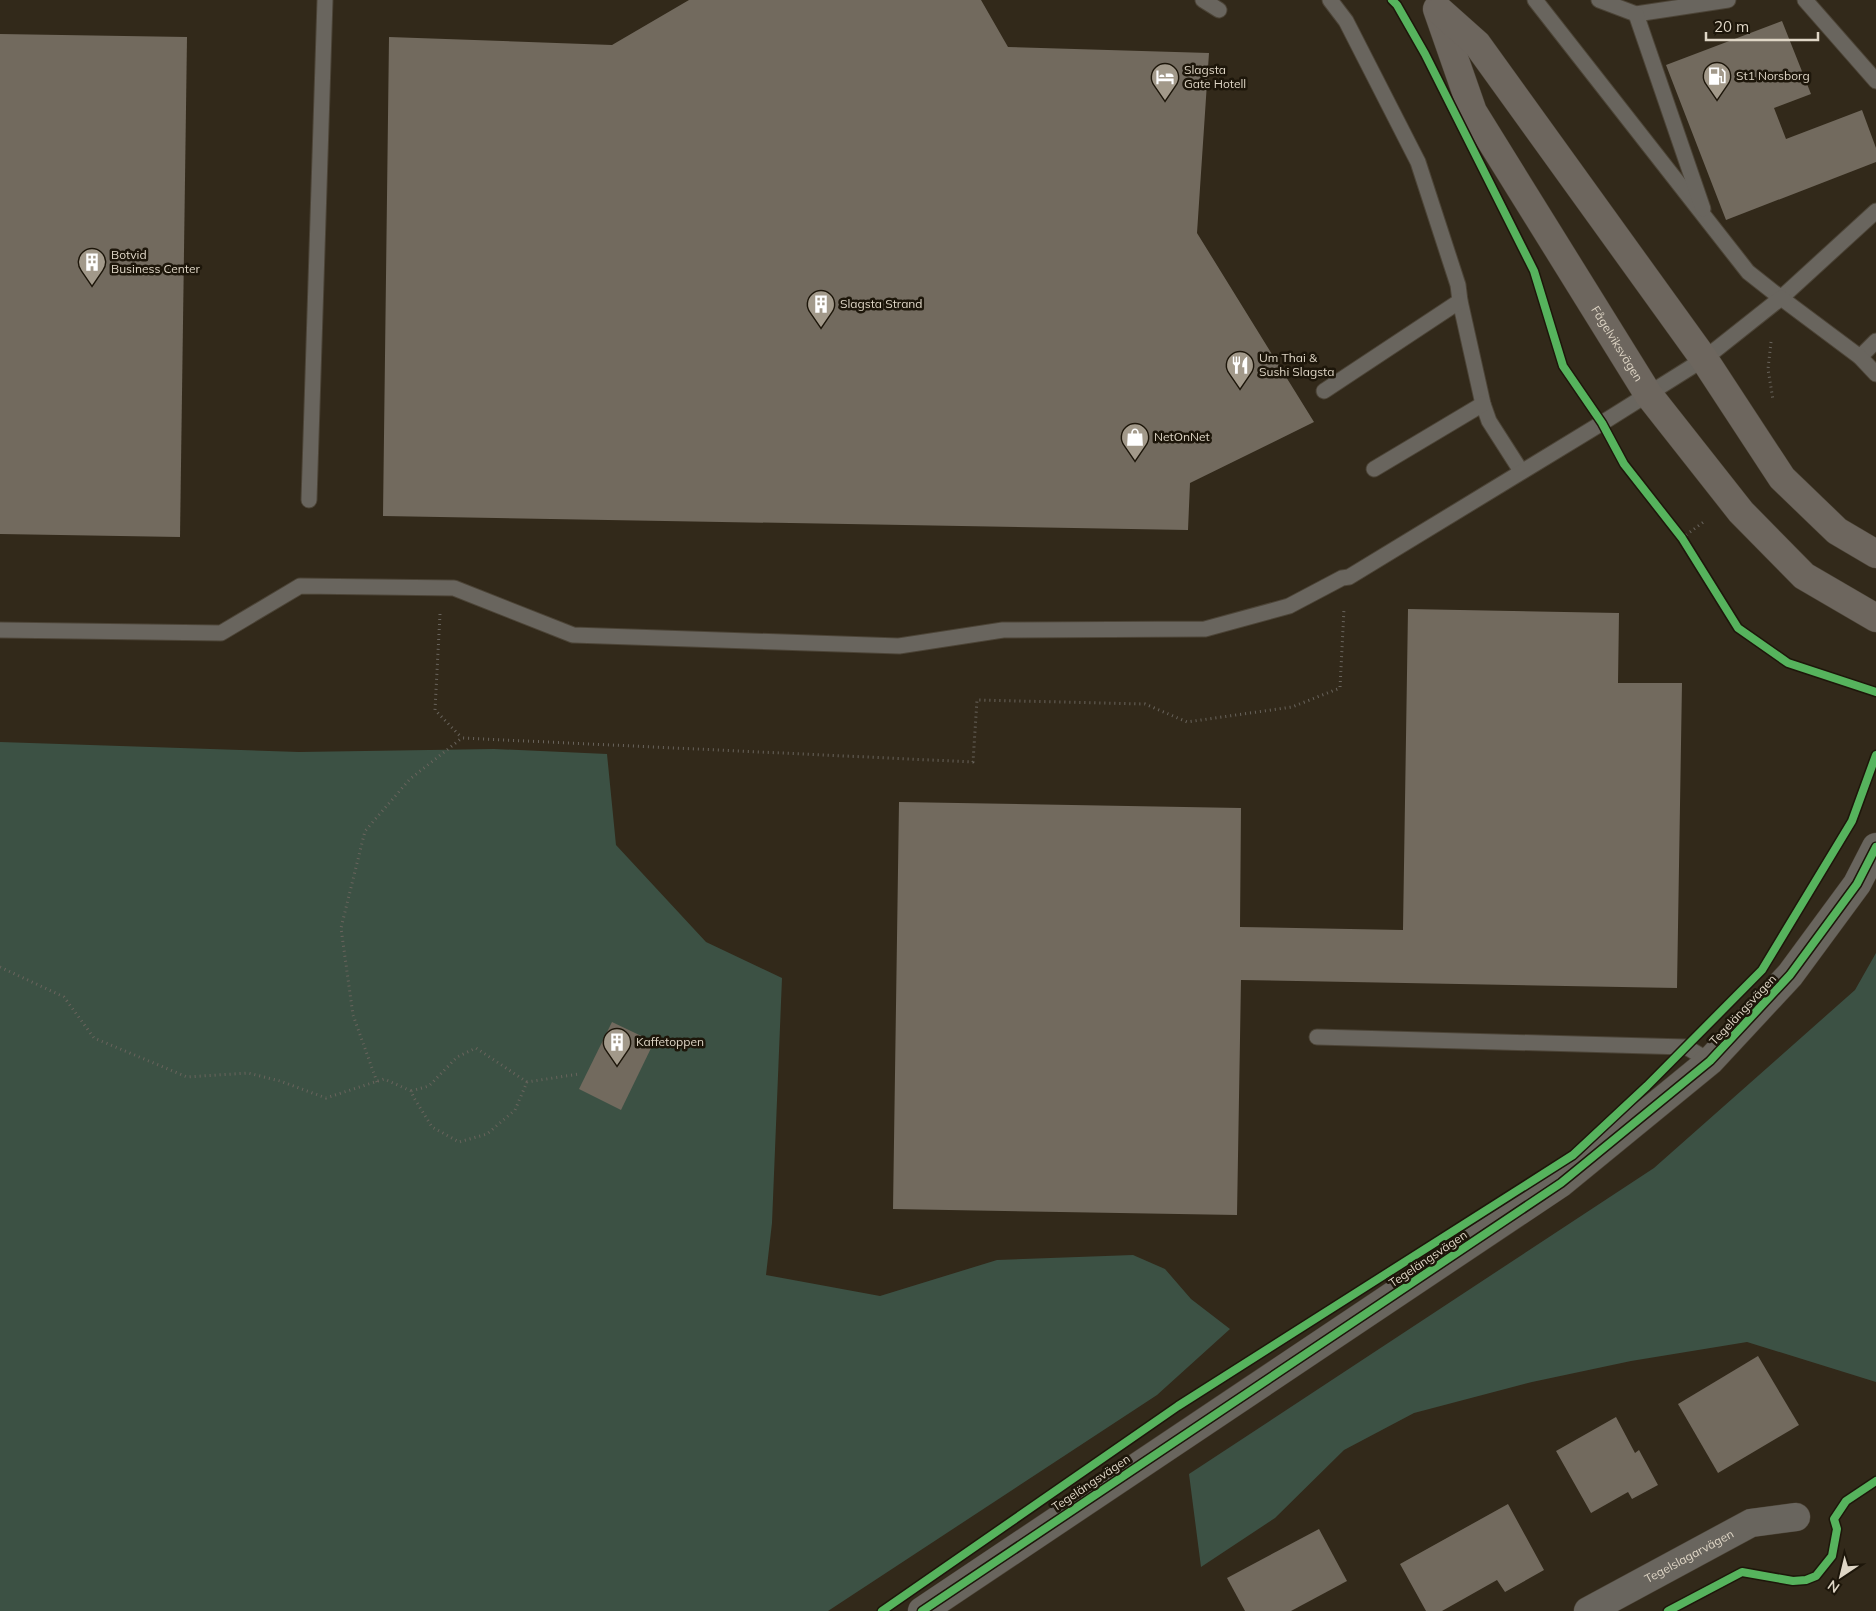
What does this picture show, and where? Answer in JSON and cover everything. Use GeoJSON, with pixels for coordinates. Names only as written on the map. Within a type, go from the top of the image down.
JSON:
{"type":"FeatureCollection","features":[{"type":"Feature","properties":{"kind":"main road","name":"Fågelviksvägen"},"geometry":{"type":"LineString","coordinates":[[1440,3],[1477,44],[1704,359],[1782,478],[1837,531],[1876,554]]}},
{"type":"Feature","properties":{"kind":"main road","name":"Fågelviksvägen"},"geometry":{"type":"LineString","coordinates":[[1440,3],[1473,112],[1648,394],[1741,512],[1804,576],[1876,618]]}},
{"type":"Feature","properties":{"kind":"street","name":"Tegelängsvägen"},"geometry":{"type":"LineString","coordinates":[[922,1611],[1561,1183],[1710,1061],[1790,975],[1857,884],[1876,848]]}},
{"type":"Feature","properties":{"kind":"street","name":"Tegelslagarvägen"},"geometry":{"type":"LineString","coordinates":[[1588,1611],[1751,1523],[1796,1517]]}},
{"type":"Feature","properties":{"kind":"lane"},"geometry":{"type":"LineString","coordinates":[[309,500],[325,0]]}},
{"type":"Feature","properties":{"kind":"lane"},"geometry":{"type":"LineString","coordinates":[[1203,0],[1219,10]]}},
{"type":"Feature","properties":{"kind":"lane"},"geometry":{"type":"LineString","coordinates":[[1330,0],[1346,21],[1418,162],[1458,285],[1483,404],[1490,421],[1521,471]]}},
{"type":"Feature","properties":{"kind":"lane"},"geometry":{"type":"LineString","coordinates":[[1535,0],[1748,272],[1860,357],[1876,374]]}},
{"type":"Feature","properties":{"kind":"lane"},"geometry":{"type":"LineString","coordinates":[[1599,0],[1636,14],[1728,0]]}},
{"type":"Feature","properties":{"kind":"lane"},"geometry":{"type":"LineString","coordinates":[[1805,0],[1876,82]]}},
{"type":"Feature","properties":{"kind":"lane"},"geometry":{"type":"LineString","coordinates":[[1636,14],[1706,220]]}},
{"type":"Feature","properties":{"kind":"lane"},"geometry":{"type":"LineString","coordinates":[[0,630],[221,633],[300,586],[454,588],[573,635],[899,646],[1003,630],[1205,629],[1289,606],[1342,578],[1349,577],[1648,394],[1704,359],[1781,298],[1876,211]]}},
{"type":"Feature","properties":{"kind":"lane"},"geometry":{"type":"LineString","coordinates":[[1324,391],[1460,300]]}},
{"type":"Feature","properties":{"kind":"lane"},"geometry":{"type":"LineString","coordinates":[[1860,357],[1876,342]]}},
{"type":"Feature","properties":{"kind":"lane"},"geometry":{"type":"LineString","coordinates":[[1374,469],[1483,404]]}},
{"type":"Feature","properties":{"kind":"lane"},"geometry":{"type":"LineString","coordinates":[[1317,1037],[1686,1047],[1710,1061]]}},
{"type":"Feature","properties":{"kind":"path"},"geometry":{"type":"LineString","coordinates":[[1676,531],[1687,546]]}},
{"type":"Feature","properties":{"kind":"path"},"geometry":{"type":"LineString","coordinates":[[376,1082],[354,1015],[341,928],[364,831],[410,779],[462,738],[973,762],[977,700],[1145,704],[1187,722],[1292,707],[1340,688],[1344,610],[1342,578]]}},
{"type":"Feature","properties":{"kind":"path"},"geometry":{"type":"LineString","coordinates":[[441,588],[435,710],[462,738]]}},
{"type":"Feature","properties":{"kind":"path"},"geometry":{"type":"LineString","coordinates":[[0,967],[64,997],[94,1038],[186,1077],[248,1073],[280,1081],[326,1098],[384,1080],[411,1091],[429,1086],[457,1057],[476,1048],[527,1082],[579,1074]]}},
{"type":"Feature","properties":{"kind":"path"},"geometry":{"type":"LineString","coordinates":[[411,1091],[432,1127],[459,1142],[487,1134],[515,1110],[527,1082]]}},
{"type":"Feature","properties":{"kind":"green space"},"geometry":{"type":"Polygon","coordinates":[[[0,742],[299,752],[494,749],[607,754],[616,845],[706,942],[782,978],[772,1223],[766,1275],[880,1296],[997,1260],[1133,1255],[1165,1269],[1191,1299],[1230,1329],[1157,1395],[828,1611],[0,1611],[0,742]]]}},
{"type":"Feature","properties":{"kind":"green space"},"geometry":{"type":"Polygon","coordinates":[[[1876,953],[1876,1382],[1747,1342],[1631,1361],[1532,1382],[1414,1413],[1344,1450],[1275,1518],[1201,1567],[1189,1474],[1654,1168],[1855,990],[1876,953]]]}},
{"type":"Feature","properties":{"kind":"building","name":"Slagsta Strand"},"geometry":{"type":"Polygon","coordinates":[[[689,0],[981,0],[1008,47],[1209,53],[1197,233],[1314,422],[1190,483],[1188,530],[383,516],[389,37],[612,45],[689,0]]]}},
{"type":"Feature","properties":{"kind":"building"},"geometry":{"type":"Polygon","coordinates":[[[1782,21],[1811,94],[1774,108],[1786,139],[1862,110],[1876,148],[1876,162],[1726,220],[1666,65],[1782,21]]]}},
{"type":"Feature","properties":{"kind":"building","name":"Botvid Business Center"},"geometry":{"type":"Polygon","coordinates":[[[0,34],[187,37],[180,537],[0,534],[0,34]]]}},
{"type":"Feature","properties":{"kind":"building"},"geometry":{"type":"Polygon","coordinates":[[[1408,609],[1619,613],[1618,683],[1682,683],[1677,988],[1241,980],[1237,1215],[893,1209],[899,802],[1241,808],[1240,927],[1403,930],[1408,609]]]}},
{"type":"Feature","properties":{"kind":"building","name":"Kaffetoppen"},"geometry":{"type":"Polygon","coordinates":[[[612,1022],[654,1042],[621,1110],[579,1089],[612,1022]]]}},
{"type":"Feature","properties":{"kind":"building"},"geometry":{"type":"Polygon","coordinates":[[[1758,1356],[1799,1425],[1718,1473],[1678,1404],[1758,1356]]]}},
{"type":"Feature","properties":{"kind":"building"},"geometry":{"type":"Polygon","coordinates":[[[1616,1417],[1635,1453],[1639,1450],[1658,1485],[1632,1499],[1628,1492],[1591,1513],[1556,1451],[1616,1417]]]}},
{"type":"Feature","properties":{"kind":"building"},"geometry":{"type":"Polygon","coordinates":[[[1508,1504],[1544,1570],[1505,1592],[1497,1580],[1442,1611],[1426,1611],[1400,1564],[1508,1504]]]}},
{"type":"Feature","properties":{"kind":"building"},"geometry":{"type":"Polygon","coordinates":[[[1319,1529],[1347,1581],[1291,1611],[1245,1611],[1227,1578],[1319,1529]]]}},
{"type":"Feature","properties":{"kind":"cycle path"},"geometry":{"type":"LineString","coordinates":[[1392,0],[1397,5],[1425,54],[1534,271],[1563,366],[1602,423],[1624,464],[1682,538],[1738,628],[1788,663],[1876,692]]}},
{"type":"Feature","properties":{"kind":"cycle path"},"geometry":{"type":"LineString","coordinates":[[882,1611],[1178,1406],[1573,1155],[1647,1086],[1762,970],[1852,821],[1876,755]]}},
{"type":"Feature","properties":{"kind":"cycle path"},"geometry":{"type":"LineString","coordinates":[[922,1611],[1561,1183],[1710,1061],[1790,975],[1857,884],[1876,847]]}},
{"type":"Feature","properties":{"kind":"cycle path"},"geometry":{"type":"LineString","coordinates":[[1668,1611],[1742,1572],[1793,1581],[1806,1580],[1816,1576],[1832,1556],[1837,1529],[1834,1519],[1846,1501],[1876,1481]]}},
{"type":"Feature","properties":{"kind":"place","name":"St1 Norsborg"},"geometry":{"type":"Point","coordinates":[1717,100]}},
{"type":"Feature","properties":{"kind":"place","name":"Slagsta Gate Hotell"},"geometry":{"type":"Point","coordinates":[1165,101]}},
{"type":"Feature","properties":{"kind":"place","name":"Botvid Business Center"},"geometry":{"type":"Point","coordinates":[92,286]}},
{"type":"Feature","properties":{"kind":"place","name":"Slagsta Strand"},"geometry":{"type":"Point","coordinates":[821,328]}},
{"type":"Feature","properties":{"kind":"place","name":"Um Thai & Sushi Slagsta"},"geometry":{"type":"Point","coordinates":[1240,389]}},
{"type":"Feature","properties":{"kind":"place","name":"NetOnNet"},"geometry":{"type":"Point","coordinates":[1135,461]}},
{"type":"Feature","properties":{"kind":"place","name":"Kaffetoppen"},"geometry":{"type":"Point","coordinates":[617,1066]}}]}
